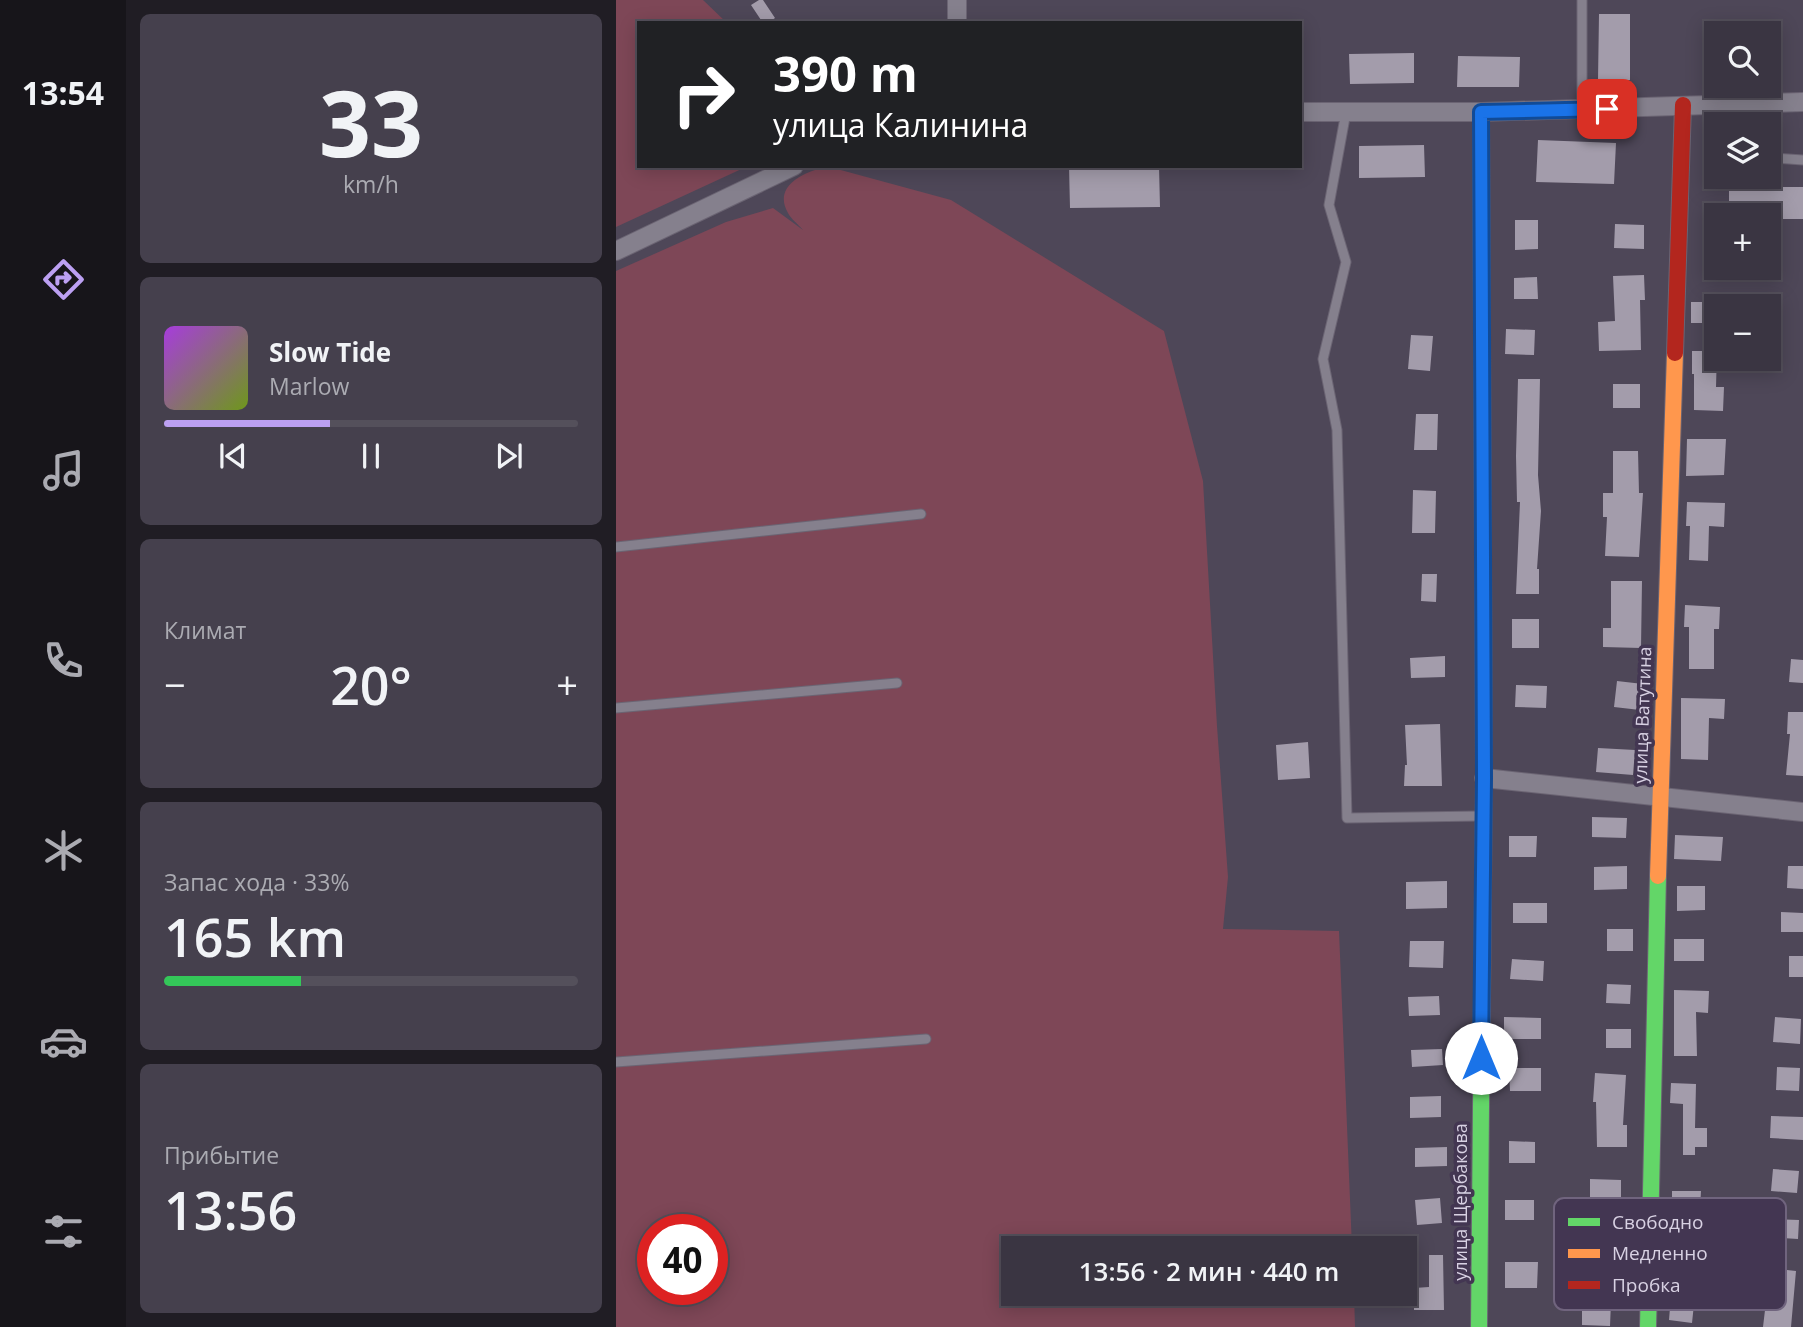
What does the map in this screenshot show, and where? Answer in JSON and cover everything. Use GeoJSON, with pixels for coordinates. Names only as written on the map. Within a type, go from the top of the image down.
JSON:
{"type":"FeatureCollection","features":[{"type":"Feature","properties":{"kind":"street"},"geometry":{"type":"LineString","coordinates":[[957,0],[957,21]]}},
{"type":"Feature","properties":{"kind":"street"},"geometry":{"type":"LineString","coordinates":[[1302,112],[1582,110],[1803,102]]}},
{"type":"Feature","properties":{"kind":"street","name":"улица Ватутина"},"geometry":{"type":"LineString","coordinates":[[1651,1198],[1660,796],[1683,105]]}},
{"type":"Feature","properties":{"kind":"street","name":"улица Щербакова"},"geometry":{"type":"LineString","coordinates":[[1479,1327],[1484,778],[1481,112]]}},
{"type":"Feature","properties":{"kind":"street"},"geometry":{"type":"LineString","coordinates":[[616,251],[790,168]]}},
{"type":"Feature","properties":{"kind":"street"},"geometry":{"type":"LineString","coordinates":[[1484,778],[1803,811]]}},
{"type":"Feature","properties":{"kind":"lane"},"geometry":{"type":"LineString","coordinates":[[1582,0],[1582,110]]}},
{"type":"Feature","properties":{"kind":"lane"},"geometry":{"type":"LineString","coordinates":[[1777,103],[1775,158],[1803,160]]}},
{"type":"Feature","properties":{"kind":"lane"},"geometry":{"type":"LineString","coordinates":[[1346,112],[1329,205],[1346,262],[1323,359],[1337,430],[1347,818],[1483,816]]}},
{"type":"Feature","properties":{"kind":"lane"},"geometry":{"type":"LineString","coordinates":[[616,547],[921,514]]}},
{"type":"Feature","properties":{"kind":"lane"},"geometry":{"type":"LineString","coordinates":[[616,708],[897,683]]}},
{"type":"Feature","properties":{"kind":"lane"},"geometry":{"type":"LineString","coordinates":[[616,1062],[926,1039]]}},
{"type":"Feature","properties":{"kind":"shaded area"},"geometry":{"type":"Polygon","coordinates":[[[616,0],[703,0],[725,21],[637,21],[637,168],[744,168],[616,227],[616,0]]]}},
{"type":"Feature","properties":{"kind":"shaded area"},"geometry":{"type":"Polygon","coordinates":[[[818,169],[837,169],[951,200],[1164,331],[1203,481],[1228,877],[1223,929],[1339,931],[1352,1236],[1001,1236],[1001,1306],[1354,1306],[1355,1327],[616,1327],[616,271],[726,222],[773,208],[803,230],[784,204],[786,190],[796,179],[818,169]]]}},
{"type":"Feature","properties":{"kind":"building"},"geometry":{"type":"Polygon","coordinates":[[[763,0],[775,18],[762,21],[751,5],[763,0]]]}},
{"type":"Feature","properties":{"kind":"building"},"geometry":{"type":"Polygon","coordinates":[[[1599,14],[1630,14],[1630,80],[1598,80],[1599,14]]]}},
{"type":"Feature","properties":{"kind":"building"},"geometry":{"type":"Polygon","coordinates":[[[1414,53],[1414,83],[1350,84],[1349,54],[1414,53]]]}},
{"type":"Feature","properties":{"kind":"building"},"geometry":{"type":"Polygon","coordinates":[[[1458,56],[1520,57],[1519,87],[1457,87],[1458,56]]]}},
{"type":"Feature","properties":{"kind":"building"},"geometry":{"type":"Polygon","coordinates":[[[1538,140],[1616,143],[1614,184],[1536,182],[1538,140]]]}},
{"type":"Feature","properties":{"kind":"building"},"geometry":{"type":"Polygon","coordinates":[[[1424,145],[1425,177],[1359,178],[1359,146],[1424,145]]]}},
{"type":"Feature","properties":{"kind":"building"},"geometry":{"type":"Polygon","coordinates":[[[1069,168],[1159,168],[1160,207],[1070,208],[1069,168]]]}},
{"type":"Feature","properties":{"kind":"building"},"geometry":{"type":"Polygon","coordinates":[[[1803,187],[1803,219],[1781,219],[1781,203],[1729,203],[1729,189],[1803,187]]]}},
{"type":"Feature","properties":{"kind":"building"},"geometry":{"type":"Polygon","coordinates":[[[1515,220],[1538,220],[1538,249],[1515,250],[1515,220]]]}},
{"type":"Feature","properties":{"kind":"building"},"geometry":{"type":"Polygon","coordinates":[[[1615,224],[1644,225],[1644,249],[1614,248],[1615,224]]]}},
{"type":"Feature","properties":{"kind":"building"},"geometry":{"type":"Polygon","coordinates":[[[1644,275],[1645,300],[1640,300],[1641,350],[1599,351],[1598,322],[1615,321],[1613,276],[1644,275]]]}},
{"type":"Feature","properties":{"kind":"building"},"geometry":{"type":"Polygon","coordinates":[[[1537,277],[1538,299],[1514,299],[1514,278],[1537,277]]]}},
{"type":"Feature","properties":{"kind":"building"},"geometry":{"type":"Polygon","coordinates":[[[1691,302],[1704,302],[1704,323],[1691,323],[1691,302]]]}},
{"type":"Feature","properties":{"kind":"building"},"geometry":{"type":"Polygon","coordinates":[[[1506,329],[1535,330],[1534,355],[1505,354],[1506,329]]]}},
{"type":"Feature","properties":{"kind":"building"},"geometry":{"type":"Polygon","coordinates":[[[1411,335],[1433,336],[1430,371],[1408,369],[1411,335]]]}},
{"type":"Feature","properties":{"kind":"building"},"geometry":{"type":"Polygon","coordinates":[[[1692,351],[1704,351],[1704,371],[1716,371],[1716,387],[1724,387],[1723,411],[1694,410],[1692,351]]]}},
{"type":"Feature","properties":{"kind":"building"},"geometry":{"type":"Polygon","coordinates":[[[1518,379],[1540,379],[1538,475],[1541,511],[1537,569],[1539,594],[1516,594],[1520,502],[1517,502],[1516,456],[1518,379]]]}},
{"type":"Feature","properties":{"kind":"building"},"geometry":{"type":"Polygon","coordinates":[[[1613,384],[1640,384],[1640,408],[1613,408],[1613,384]]]}},
{"type":"Feature","properties":{"kind":"building"},"geometry":{"type":"Polygon","coordinates":[[[1416,414],[1438,414],[1437,450],[1414,450],[1416,414]]]}},
{"type":"Feature","properties":{"kind":"building"},"geometry":{"type":"Polygon","coordinates":[[[1687,439],[1726,439],[1724,475],[1686,476],[1687,439]]]}},
{"type":"Feature","properties":{"kind":"building"},"geometry":{"type":"Polygon","coordinates":[[[1613,451],[1638,451],[1639,493],[1643,493],[1639,557],[1605,556],[1607,517],[1603,517],[1603,493],[1613,493],[1613,451]]]}},
{"type":"Feature","properties":{"kind":"building"},"geometry":{"type":"Polygon","coordinates":[[[1413,490],[1436,491],[1435,533],[1412,533],[1413,490]]]}},
{"type":"Feature","properties":{"kind":"building"},"geometry":{"type":"Polygon","coordinates":[[[1687,502],[1725,503],[1724,527],[1709,526],[1708,561],[1689,560],[1690,526],[1686,526],[1687,502]]]}},
{"type":"Feature","properties":{"kind":"building"},"geometry":{"type":"Polygon","coordinates":[[[1422,574],[1437,574],[1436,602],[1421,601],[1422,574]]]}},
{"type":"Feature","properties":{"kind":"building"},"geometry":{"type":"Polygon","coordinates":[[[1611,581],[1642,581],[1641,648],[1603,647],[1603,628],[1611,628],[1611,581]]]}},
{"type":"Feature","properties":{"kind":"building"},"geometry":{"type":"Polygon","coordinates":[[[1685,605],[1720,607],[1719,629],[1714,629],[1714,669],[1689,669],[1689,627],[1684,627],[1685,605]]]}},
{"type":"Feature","properties":{"kind":"building"},"geometry":{"type":"Polygon","coordinates":[[[1512,619],[1539,619],[1539,648],[1512,648],[1512,619]]]}},
{"type":"Feature","properties":{"kind":"building"},"geometry":{"type":"Polygon","coordinates":[[[1445,656],[1445,677],[1411,678],[1410,658],[1445,656]]]}},
{"type":"Feature","properties":{"kind":"building"},"geometry":{"type":"Polygon","coordinates":[[[1791,659],[1803,660],[1803,683],[1789,682],[1791,659]]]}},
{"type":"Feature","properties":{"kind":"building"},"geometry":{"type":"Polygon","coordinates":[[[1617,681],[1643,684],[1640,710],[1614,707],[1617,681]]]}},
{"type":"Feature","properties":{"kind":"building"},"geometry":{"type":"Polygon","coordinates":[[[1516,685],[1547,686],[1546,708],[1515,707],[1516,685]]]}},
{"type":"Feature","properties":{"kind":"building"},"geometry":{"type":"Polygon","coordinates":[[[1681,698],[1725,699],[1724,719],[1709,718],[1708,760],[1681,759],[1681,698]]]}},
{"type":"Feature","properties":{"kind":"building"},"geometry":{"type":"Polygon","coordinates":[[[1788,712],[1803,712],[1803,776],[1786,775],[1790,734],[1787,734],[1788,712]]]}},
{"type":"Feature","properties":{"kind":"building"},"geometry":{"type":"Polygon","coordinates":[[[1440,724],[1442,786],[1404,786],[1407,765],[1405,725],[1440,724]]]}},
{"type":"Feature","properties":{"kind":"building"},"geometry":{"type":"Polygon","coordinates":[[[1308,742],[1310,778],[1278,780],[1276,745],[1308,742]]]}},
{"type":"Feature","properties":{"kind":"building"},"geometry":{"type":"Polygon","coordinates":[[[1598,748],[1635,750],[1633,775],[1596,772],[1598,748]]]}},
{"type":"Feature","properties":{"kind":"building"},"geometry":{"type":"Polygon","coordinates":[[[1592,817],[1627,818],[1626,838],[1592,837],[1592,817]]]}},
{"type":"Feature","properties":{"kind":"building"},"geometry":{"type":"Polygon","coordinates":[[[1675,835],[1723,837],[1721,861],[1674,859],[1675,835]]]}},
{"type":"Feature","properties":{"kind":"building"},"geometry":{"type":"Polygon","coordinates":[[[1509,836],[1537,836],[1536,857],[1509,857],[1509,836]]]}},
{"type":"Feature","properties":{"kind":"building"},"geometry":{"type":"Polygon","coordinates":[[[1627,866],[1627,889],[1594,890],[1594,867],[1627,866]]]}},
{"type":"Feature","properties":{"kind":"building"},"geometry":{"type":"Polygon","coordinates":[[[1788,866],[1803,866],[1803,889],[1787,888],[1788,866]]]}},
{"type":"Feature","properties":{"kind":"building"},"geometry":{"type":"Polygon","coordinates":[[[1447,881],[1447,908],[1406,909],[1406,882],[1447,881]]]}},
{"type":"Feature","properties":{"kind":"building"},"geometry":{"type":"Polygon","coordinates":[[[1677,886],[1705,886],[1705,910],[1677,911],[1677,886]]]}},
{"type":"Feature","properties":{"kind":"building"},"geometry":{"type":"Polygon","coordinates":[[[1513,903],[1547,903],[1547,923],[1513,923],[1513,903]]]}},
{"type":"Feature","properties":{"kind":"building"},"geometry":{"type":"Polygon","coordinates":[[[1781,912],[1803,913],[1803,932],[1781,932],[1781,912]]]}},
{"type":"Feature","properties":{"kind":"building"},"geometry":{"type":"Polygon","coordinates":[[[1607,929],[1633,929],[1633,951],[1607,951],[1607,929]]]}},
{"type":"Feature","properties":{"kind":"building"},"geometry":{"type":"Polygon","coordinates":[[[1674,939],[1704,939],[1704,961],[1674,961],[1674,939]]]}},
{"type":"Feature","properties":{"kind":"building"},"geometry":{"type":"Polygon","coordinates":[[[1410,941],[1444,941],[1443,968],[1409,967],[1410,941]]]}},
{"type":"Feature","properties":{"kind":"building"},"geometry":{"type":"Polygon","coordinates":[[[1789,956],[1803,956],[1803,977],[1789,977],[1789,956]]]}},
{"type":"Feature","properties":{"kind":"building"},"geometry":{"type":"Polygon","coordinates":[[[1512,959],[1544,961],[1543,981],[1510,979],[1512,959]]]}},
{"type":"Feature","properties":{"kind":"building"},"geometry":{"type":"Polygon","coordinates":[[[1607,984],[1631,985],[1630,1004],[1606,1003],[1607,984]]]}},
{"type":"Feature","properties":{"kind":"building"},"geometry":{"type":"Polygon","coordinates":[[[1674,990],[1709,991],[1708,1013],[1696,1012],[1697,1056],[1674,1056],[1674,990]]]}},
{"type":"Feature","properties":{"kind":"building"},"geometry":{"type":"Polygon","coordinates":[[[1439,996],[1440,1015],[1409,1016],[1408,997],[1439,996]]]}},
{"type":"Feature","properties":{"kind":"building"},"geometry":{"type":"Polygon","coordinates":[[[1504,1017],[1541,1018],[1541,1039],[1504,1039],[1504,1017]]]}},
{"type":"Feature","properties":{"kind":"building"},"geometry":{"type":"Polygon","coordinates":[[[1775,1017],[1801,1019],[1800,1044],[1773,1042],[1775,1017]]]}},
{"type":"Feature","properties":{"kind":"building"},"geometry":{"type":"Polygon","coordinates":[[[1606,1029],[1631,1029],[1631,1048],[1606,1048],[1606,1029]]]}},
{"type":"Feature","properties":{"kind":"building"},"geometry":{"type":"Polygon","coordinates":[[[1442,1049],[1443,1065],[1412,1067],[1411,1050],[1442,1049]]]}},
{"type":"Feature","properties":{"kind":"building"},"geometry":{"type":"Polygon","coordinates":[[[1777,1067],[1800,1068],[1799,1091],[1776,1090],[1777,1067]]]}},
{"type":"Feature","properties":{"kind":"building"},"geometry":{"type":"Polygon","coordinates":[[[1509,1068],[1541,1068],[1541,1091],[1510,1091],[1509,1068]]]}},
{"type":"Feature","properties":{"kind":"building"},"geometry":{"type":"Polygon","coordinates":[[[1595,1073],[1626,1075],[1623,1125],[1627,1125],[1627,1147],[1597,1147],[1596,1102],[1593,1102],[1595,1073]]]}},
{"type":"Feature","properties":{"kind":"building"},"geometry":{"type":"Polygon","coordinates":[[[1671,1083],[1696,1084],[1695,1128],[1707,1128],[1707,1147],[1695,1147],[1695,1155],[1683,1155],[1683,1104],[1670,1103],[1671,1083]]]}},
{"type":"Feature","properties":{"kind":"building"},"geometry":{"type":"Polygon","coordinates":[[[1441,1096],[1441,1117],[1410,1118],[1410,1097],[1441,1096]]]}},
{"type":"Feature","properties":{"kind":"building"},"geometry":{"type":"Polygon","coordinates":[[[1771,1116],[1803,1117],[1803,1140],[1770,1138],[1771,1116]]]}},
{"type":"Feature","properties":{"kind":"building"},"geometry":{"type":"Polygon","coordinates":[[[1509,1141],[1535,1142],[1535,1163],[1509,1163],[1509,1141]]]}},
{"type":"Feature","properties":{"kind":"building"},"geometry":{"type":"Polygon","coordinates":[[[1447,1147],[1447,1166],[1415,1167],[1415,1148],[1447,1147]]]}},
{"type":"Feature","properties":{"kind":"building"},"geometry":{"type":"Polygon","coordinates":[[[1773,1169],[1799,1171],[1797,1193],[1771,1191],[1773,1169]]]}},
{"type":"Feature","properties":{"kind":"building"},"geometry":{"type":"Polygon","coordinates":[[[1590,1179],[1621,1180],[1621,1198],[1590,1198],[1590,1179]]]}},
{"type":"Feature","properties":{"kind":"building"},"geometry":{"type":"Polygon","coordinates":[[[1672,1191],[1701,1191],[1701,1198],[1672,1198],[1672,1191]]]}},
{"type":"Feature","properties":{"kind":"building"},"geometry":{"type":"Polygon","coordinates":[[[1440,1198],[1442,1223],[1417,1225],[1415,1200],[1440,1198]]]}},
{"type":"Feature","properties":{"kind":"building"},"geometry":{"type":"Polygon","coordinates":[[[1505,1200],[1534,1200],[1534,1220],[1505,1220],[1505,1200]]]}},
{"type":"Feature","properties":{"kind":"building"},"geometry":{"type":"Polygon","coordinates":[[[1786,1220],[1799,1220],[1798,1239],[1786,1238],[1786,1220]]]}},
{"type":"Feature","properties":{"kind":"building"},"geometry":{"type":"Polygon","coordinates":[[[1429,1255],[1443,1255],[1444,1310],[1414,1310],[1414,1306],[1417,1306],[1417,1288],[1429,1287],[1429,1255]]]}},
{"type":"Feature","properties":{"kind":"building"},"geometry":{"type":"Polygon","coordinates":[[[1505,1262],[1538,1262],[1537,1288],[1505,1288],[1505,1262]]]}},
{"type":"Feature","properties":{"kind":"building"},"geometry":{"type":"Polygon","coordinates":[[[1786,1270],[1796,1271],[1791,1327],[1763,1327],[1765,1310],[1786,1310],[1786,1270]]]}},
{"type":"Feature","properties":{"kind":"building"},"geometry":{"type":"Polygon","coordinates":[[[1582,1310],[1611,1310],[1610,1326],[1582,1325],[1582,1310]]]}},
{"type":"Feature","properties":{"kind":"building"},"geometry":{"type":"Polygon","coordinates":[[[1670,1310],[1693,1310],[1692,1323],[1669,1320],[1670,1310]]]}},
{"type":"Feature","properties":{"kind":"traffic: fast"},"geometry":{"type":"LineString","coordinates":[[1479,1327],[1484,777]]}},
{"type":"Feature","properties":{"kind":"traffic: fast"},"geometry":{"type":"LineString","coordinates":[[1651,1198],[1658,876]]}},
{"type":"Feature","properties":{"kind":"traffic: fast"},"geometry":{"type":"LineString","coordinates":[[1648,1310],[1648,1327]]}},
{"type":"Feature","properties":{"kind":"traffic: slow"},"geometry":{"type":"LineString","coordinates":[[1481,112],[1484,777]]}},
{"type":"Feature","properties":{"kind":"traffic: slow"},"geometry":{"type":"LineString","coordinates":[[1658,876],[1675,353]]}},
{"type":"Feature","properties":{"kind":"traffic: jam"},"geometry":{"type":"LineString","coordinates":[[1675,353],[1683,105]]}},
{"type":"Feature","properties":{"kind":"route"},"geometry":{"type":"LineString","coordinates":[[1481,1058],[1484,778],[1481,112],[1607,109]]}}]}
